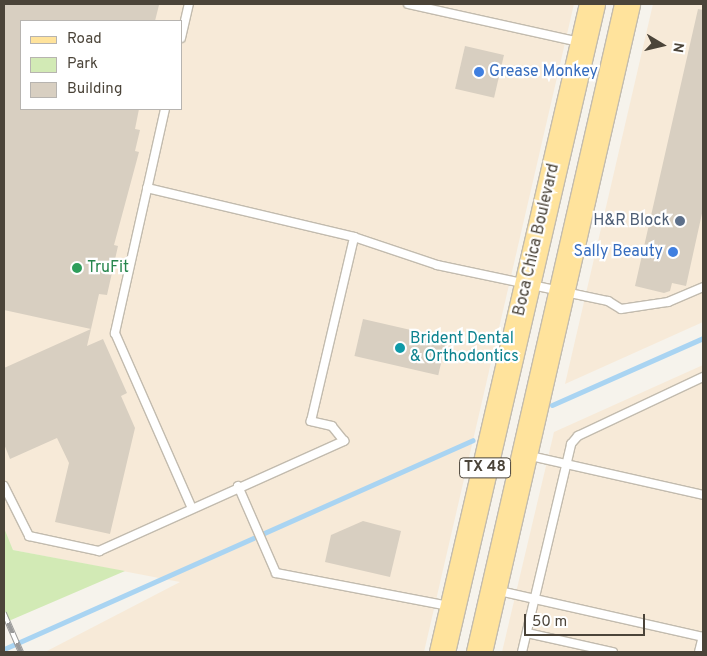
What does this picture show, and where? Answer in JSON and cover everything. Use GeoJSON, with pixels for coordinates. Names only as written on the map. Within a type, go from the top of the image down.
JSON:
{"type":"FeatureCollection","features":[{"type":"Feature","properties":{"kind":"main road","name":"Boca Chica Boulevard"},"geometry":{"type":"LineString","coordinates":[[442,652],[592,4]]}},
{"type":"Feature","properties":{"kind":"main road","name":"TX 48"},"geometry":{"type":"LineString","coordinates":[[479,652],[628,4]]}},
{"type":"Feature","properties":{"kind":"lane"},"geometry":{"type":"LineString","coordinates":[[182,34],[189,4]]}},
{"type":"Feature","properties":{"kind":"lane"},"geometry":{"type":"LineString","coordinates":[[408,4],[583,42]]}},
{"type":"Feature","properties":{"kind":"lane"},"geometry":{"type":"LineString","coordinates":[[165,110],[115,325],[116,341],[191,506]]}},
{"type":"Feature","properties":{"kind":"lane"},"geometry":{"type":"LineString","coordinates":[[147,188],[354,237],[436,264],[608,301],[621,309],[668,302],[703,287]]}},
{"type":"Feature","properties":{"kind":"lane"},"geometry":{"type":"LineString","coordinates":[[4,486],[28,536],[89,550],[120,544],[191,506],[344,441],[332,426],[311,421],[354,237]]}},
{"type":"Feature","properties":{"kind":"lane"},"geometry":{"type":"LineString","coordinates":[[522,652],[565,464],[578,436],[703,377]]}},
{"type":"Feature","properties":{"kind":"lane"},"geometry":{"type":"LineString","coordinates":[[524,455],[703,495]]}},
{"type":"Feature","properties":{"kind":"lane"},"geometry":{"type":"LineString","coordinates":[[238,486],[276,573],[453,607]]}},
{"type":"Feature","properties":{"kind":"lane"},"geometry":{"type":"LineString","coordinates":[[494,590],[703,637],[699,652]]}},
{"type":"Feature","properties":{"kind":"lane"},"geometry":{"type":"LineString","coordinates":[[527,633],[613,652]]}},
{"type":"Feature","properties":{"kind":"shaded area"},"geometry":{"type":"Polygon","coordinates":[[[4,4],[574,4],[424,652],[45,652],[180,582],[13,550],[4,530],[4,4]]]}},
{"type":"Feature","properties":{"kind":"shaded area"},"geometry":{"type":"Polygon","coordinates":[[[653,4],[703,4],[703,322],[565,384],[653,4]]]}},
{"type":"Feature","properties":{"kind":"shaded area"},"geometry":{"type":"Polygon","coordinates":[[[703,365],[703,652],[502,652],[554,432],[703,365]]]}},
{"type":"Feature","properties":{"kind":"green space"},"geometry":{"type":"Polygon","coordinates":[[[4,528],[13,550],[125,571],[4,623],[4,528]]]}},
{"type":"Feature","properties":{"kind":"building"},"geometry":{"type":"Polygon","coordinates":[[[4,4],[159,5],[155,20],[20,20],[20,110],[139,110],[135,129],[140,130],[135,151],[139,152],[114,245],[118,246],[107,295],[99,294],[91,329],[4,310],[4,4]]]}},
{"type":"Feature","properties":{"kind":"building"},"geometry":{"type":"Polygon","coordinates":[[[698,9],[703,10],[703,209],[686,286],[672,283],[670,291],[664,293],[635,286],[698,9]]]}},
{"type":"Feature","properties":{"kind":"building","name":"Grease Monkey"},"geometry":{"type":"Polygon","coordinates":[[[465,46],[504,55],[494,98],[455,89],[465,46]]]}},
{"type":"Feature","properties":{"kind":"building","name":"Brident Dental & Orthodontics"},"geometry":{"type":"Polygon","coordinates":[[[363,319],[447,338],[438,375],[354,356],[363,319]]]}},
{"type":"Feature","properties":{"kind":"building"},"geometry":{"type":"Polygon","coordinates":[[[91,329],[87,346],[103,339],[127,393],[121,396],[135,428],[110,534],[55,522],[69,463],[57,438],[10,459],[4,444],[4,368],[91,329]]]}},
{"type":"Feature","properties":{"kind":"building"},"geometry":{"type":"Polygon","coordinates":[[[363,521],[401,531],[390,577],[325,562],[331,535],[363,521]]]}},
{"type":"Feature","properties":{"kind":"waterway"},"geometry":{"type":"LineString","coordinates":[[552,405],[703,338]]}},
{"type":"Feature","properties":{"kind":"waterway"},"geometry":{"type":"LineString","coordinates":[[4,649],[473,440]]}},
{"type":"Feature","properties":{"kind":"railway"},"geometry":{"type":"LineString","coordinates":[[4,613],[21,652]]}},
{"type":"Feature","properties":{"kind":"place","name":"Grease Monkey"},"geometry":{"type":"Point","coordinates":[479,72]}},
{"type":"Feature","properties":{"kind":"place","name":"H&R Block"},"geometry":{"type":"Point","coordinates":[680,221]}},
{"type":"Feature","properties":{"kind":"place","name":"Sally Beauty"},"geometry":{"type":"Point","coordinates":[673,252]}},
{"type":"Feature","properties":{"kind":"place","name":"TruFit"},"geometry":{"type":"Point","coordinates":[77,268]}},
{"type":"Feature","properties":{"kind":"place","name":"Brident Dental & Orthodontics"},"geometry":{"type":"Point","coordinates":[400,348]}}]}
